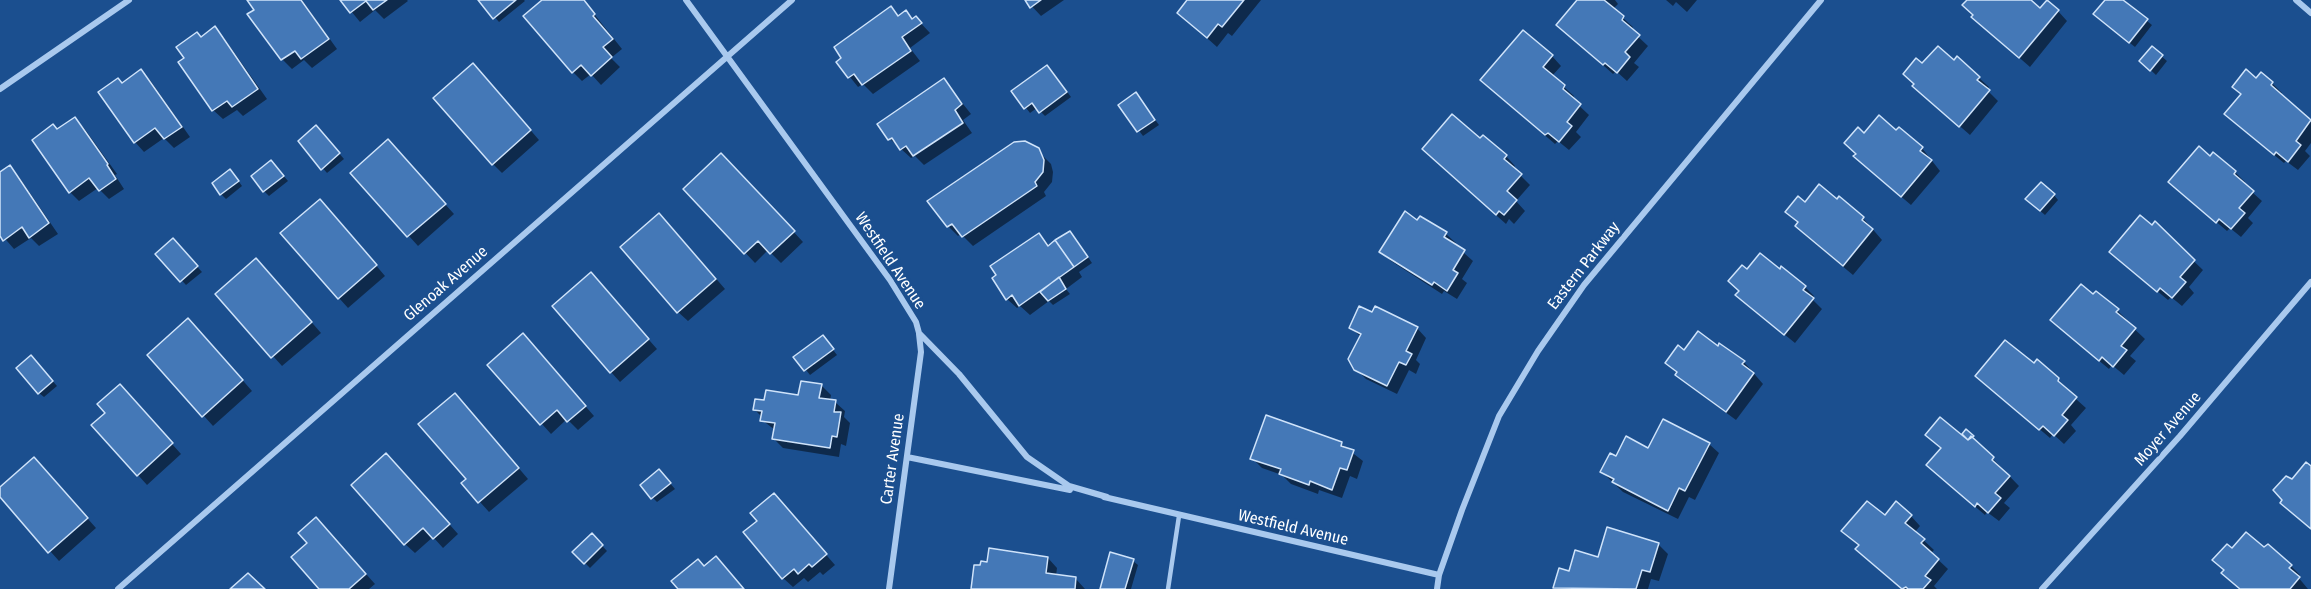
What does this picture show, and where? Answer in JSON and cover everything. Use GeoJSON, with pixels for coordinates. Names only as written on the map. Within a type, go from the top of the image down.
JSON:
{"type":"FeatureCollection","features":[{"type":"Feature","properties":{"kind":"street"},"geometry":{"type":"LineString","coordinates":[[0,89],[129,0]]}},
{"type":"Feature","properties":{"kind":"street","name":"Westfield Avenue"},"geometry":{"type":"LineString","coordinates":[[686,0],[890,280],[916,322],[919,333],[959,374],[1027,457],[1069,486],[1107,497],[1179,516],[1439,575]]}},
{"type":"Feature","properties":{"kind":"street","name":"Glenoak Avenue"},"geometry":{"type":"LineString","coordinates":[[118,589],[792,0]]}},
{"type":"Feature","properties":{"kind":"street","name":"Eastern Parkway"},"geometry":{"type":"LineString","coordinates":[[1437,589],[1439,575],[1466,500],[1499,417],[1538,351],[1584,285],[1821,0]]}},
{"type":"Feature","properties":{"kind":"street"},"geometry":{"type":"LineString","coordinates":[[2296,0],[2311,13]]}},
{"type":"Feature","properties":{"kind":"street","name":"Moyer Avenue"},"geometry":{"type":"LineString","coordinates":[[2042,589],[2180,436],[2311,282]]}},
{"type":"Feature","properties":{"kind":"street","name":"Carter Avenue"},"geometry":{"type":"LineString","coordinates":[[889,589],[921,352],[919,333]]}},
{"type":"Feature","properties":{"kind":"street","name":"Westfield Avenue"},"geometry":{"type":"LineString","coordinates":[[907,457],[1107,497]]}},
{"type":"Feature","properties":{"kind":"lane"},"geometry":{"type":"LineString","coordinates":[[1168,589],[1179,516]]}},
{"type":"Feature","properties":{"kind":"building"},"geometry":{"type":"Polygon","coordinates":[[[247,0],[301,0],[329,39],[301,59],[295,51],[281,60],[247,14],[254,10],[247,0]]]}},
{"type":"Feature","properties":{"kind":"building"},"geometry":{"type":"Polygon","coordinates":[[[340,0],[387,0],[373,10],[366,1],[350,13],[340,0]]]}},
{"type":"Feature","properties":{"kind":"building"},"geometry":{"type":"Polygon","coordinates":[[[478,0],[516,0],[493,19],[478,0]]]}},
{"type":"Feature","properties":{"kind":"building"},"geometry":{"type":"Polygon","coordinates":[[[542,0],[584,0],[595,14],[593,16],[613,39],[603,47],[612,57],[591,76],[581,65],[572,73],[523,16],[542,0]]]}},
{"type":"Feature","properties":{"kind":"building"},"geometry":{"type":"Polygon","coordinates":[[[1025,0],[1041,0],[1030,8],[1025,0]]]}},
{"type":"Feature","properties":{"kind":"building"},"geometry":{"type":"Polygon","coordinates":[[[1187,0],[1244,0],[1222,27],[1218,24],[1207,38],[1177,13],[1187,0]]]}},
{"type":"Feature","properties":{"kind":"building"},"geometry":{"type":"Polygon","coordinates":[[[1577,0],[1604,0],[1624,16],[1622,20],[1640,35],[1625,52],[1630,57],[1617,73],[1605,63],[1603,65],[1556,25],[1577,0]]]}},
{"type":"Feature","properties":{"kind":"building"},"geometry":{"type":"Polygon","coordinates":[[[1967,0],[2031,0],[2040,8],[2047,0],[2059,10],[2019,58],[1971,17],[1973,15],[1962,5],[1967,0]]]}},
{"type":"Feature","properties":{"kind":"building"},"geometry":{"type":"Polygon","coordinates":[[[2105,0],[2123,0],[2148,19],[2129,43],[2093,14],[2105,0]]]}},
{"type":"Feature","properties":{"kind":"building"},"geometry":{"type":"Polygon","coordinates":[[[891,6],[898,16],[906,10],[912,19],[916,16],[922,23],[902,37],[911,51],[862,85],[854,74],[848,78],[836,62],[841,58],[834,47],[891,6]]]}},
{"type":"Feature","properties":{"kind":"building"},"geometry":{"type":"Polygon","coordinates":[[[215,26],[258,89],[232,107],[227,101],[212,111],[178,62],[184,58],[176,47],[197,32],[201,37],[215,26]]]}},
{"type":"Feature","properties":{"kind":"building"},"geometry":{"type":"Polygon","coordinates":[[[1523,30],[1553,55],[1543,67],[1565,85],[1563,89],[1581,104],[1567,122],[1572,126],[1559,142],[1548,133],[1545,135],[1480,80],[1523,30]]]}},
{"type":"Feature","properties":{"kind":"building"},"geometry":{"type":"Polygon","coordinates":[[[1938,46],[1954,60],[1957,56],[1980,77],[1977,80],[1990,90],[1959,127],[1912,86],[1914,84],[1903,74],[1916,58],[1922,63],[1938,46]]]}},
{"type":"Feature","properties":{"kind":"building"},"geometry":{"type":"Polygon","coordinates":[[[2152,46],[2163,55],[2150,71],[2139,61],[2152,46]]]}},
{"type":"Feature","properties":{"kind":"building"},"geometry":{"type":"Polygon","coordinates":[[[473,63],[531,130],[492,165],[433,98],[473,63]]]}},
{"type":"Feature","properties":{"kind":"building"},"geometry":{"type":"Polygon","coordinates":[[[1047,65],[1067,92],[1039,113],[1032,103],[1024,109],[1011,91],[1047,65]]]}},
{"type":"Feature","properties":{"kind":"building"},"geometry":{"type":"Polygon","coordinates":[[[141,69],[182,127],[164,139],[155,128],[134,143],[98,92],[118,78],[122,83],[141,69]]]}},
{"type":"Feature","properties":{"kind":"building"},"geometry":{"type":"Polygon","coordinates":[[[2246,69],[2256,78],[2261,72],[2273,82],[2271,85],[2311,120],[2296,141],[2301,145],[2288,162],[2276,152],[2274,155],[2224,114],[2241,94],[2232,87],[2246,69]]]}},
{"type":"Feature","properties":{"kind":"building"},"geometry":{"type":"Polygon","coordinates":[[[944,78],[962,104],[955,110],[963,123],[913,156],[906,146],[900,150],[892,138],[888,140],[877,124],[944,78]]]}},
{"type":"Feature","properties":{"kind":"building"},"geometry":{"type":"Polygon","coordinates":[[[1136,92],[1155,120],[1137,132],[1118,105],[1136,92]]]}},
{"type":"Feature","properties":{"kind":"building"},"geometry":{"type":"Polygon","coordinates":[[[1452,114],[1480,138],[1483,135],[1507,155],[1504,159],[1522,174],[1507,191],[1517,200],[1504,215],[1499,211],[1496,215],[1422,149],[1452,114]]]}},
{"type":"Feature","properties":{"kind":"building"},"geometry":{"type":"Polygon","coordinates":[[[1879,115],[1896,130],[1899,127],[1923,147],[1920,151],[1932,160],[1901,197],[1853,156],[1856,154],[1844,143],[1858,127],[1864,133],[1879,115]]]}},
{"type":"Feature","properties":{"kind":"building"},"geometry":{"type":"Polygon","coordinates":[[[75,117],[116,179],[99,191],[89,178],[69,193],[32,140],[53,124],[57,129],[75,117]]]}},
{"type":"Feature","properties":{"kind":"building"},"geometry":{"type":"Polygon","coordinates":[[[316,125],[340,153],[321,170],[298,141],[316,125]]]}},
{"type":"Feature","properties":{"kind":"building"},"geometry":{"type":"Polygon","coordinates":[[[388,139],[446,204],[407,237],[350,173],[388,139]]]}},
{"type":"Feature","properties":{"kind":"building"},"geometry":{"type":"Polygon","coordinates":[[[1025,141],[1039,148],[1044,160],[1043,172],[1035,182],[1037,186],[962,237],[952,224],[947,227],[927,201],[1014,142],[1025,141]]]}},
{"type":"Feature","properties":{"kind":"building"},"geometry":{"type":"Polygon","coordinates":[[[2199,146],[2210,156],[2213,152],[2236,171],[2234,174],[2254,191],[2239,208],[2245,213],[2231,229],[2219,219],[2216,223],[2168,182],[2199,146]]]}},
{"type":"Feature","properties":{"kind":"building"},"geometry":{"type":"Polygon","coordinates":[[[721,153],[795,231],[770,254],[758,241],[744,254],[683,189],[721,153]]]}},
{"type":"Feature","properties":{"kind":"building"},"geometry":{"type":"Polygon","coordinates":[[[271,160],[284,176],[263,192],[251,176],[271,160]]]}},
{"type":"Feature","properties":{"kind":"building"},"geometry":{"type":"Polygon","coordinates":[[[10,165],[49,223],[29,238],[22,227],[3,241],[0,236],[0,172],[10,165]]]}},
{"type":"Feature","properties":{"kind":"building"},"geometry":{"type":"Polygon","coordinates":[[[230,169],[239,181],[220,195],[212,183],[230,169]]]}},
{"type":"Feature","properties":{"kind":"building"},"geometry":{"type":"Polygon","coordinates":[[[2041,182],[2055,194],[2040,211],[2025,199],[2041,182]]]}},
{"type":"Feature","properties":{"kind":"building"},"geometry":{"type":"Polygon","coordinates":[[[1819,184],[1837,199],[1839,196],[1864,217],[1862,220],[1873,229],[1843,266],[1795,226],[1798,222],[1785,212],[1798,196],[1805,202],[1819,184]]]}},
{"type":"Feature","properties":{"kind":"building"},"geometry":{"type":"Polygon","coordinates":[[[320,199],[377,265],[338,299],[280,233],[320,199]]]}},
{"type":"Feature","properties":{"kind":"building"},"geometry":{"type":"Polygon","coordinates":[[[1405,211],[1417,220],[1420,216],[1447,232],[1444,237],[1465,250],[1453,270],[1458,273],[1447,291],[1434,282],[1432,285],[1379,252],[1405,211]]]}},
{"type":"Feature","properties":{"kind":"building"},"geometry":{"type":"Polygon","coordinates":[[[659,213],[716,279],[677,313],[620,247],[659,213]]]}},
{"type":"Feature","properties":{"kind":"building"},"geometry":{"type":"Polygon","coordinates":[[[2140,215],[2152,225],[2155,221],[2195,260],[2180,277],[2186,282],[2172,298],[2160,288],[2157,292],[2109,252],[2140,215]]]}},
{"type":"Feature","properties":{"kind":"building"},"geometry":{"type":"Polygon","coordinates":[[[1070,231],[1088,257],[1074,267],[1055,240],[1070,231]]]}},
{"type":"Feature","properties":{"kind":"building"},"geometry":{"type":"Polygon","coordinates":[[[1039,233],[1048,246],[1055,240],[1074,267],[1019,306],[1012,295],[1006,300],[992,278],[996,275],[990,266],[1039,233]]]}},
{"type":"Feature","properties":{"kind":"building"},"geometry":{"type":"Polygon","coordinates":[[[173,238],[198,266],[180,282],[155,254],[173,238]]]}},
{"type":"Feature","properties":{"kind":"building"},"geometry":{"type":"Polygon","coordinates":[[[1760,253],[1806,286],[1803,290],[1814,298],[1784,335],[1735,295],[1739,291],[1728,281],[1742,265],[1747,269],[1760,253]]]}},
{"type":"Feature","properties":{"kind":"building"},"geometry":{"type":"Polygon","coordinates":[[[256,258],[312,322],[271,358],[215,294],[256,258]]]}},
{"type":"Feature","properties":{"kind":"building"},"geometry":{"type":"Polygon","coordinates":[[[591,272],[649,339],[610,373],[552,306],[591,272]]]}},
{"type":"Feature","properties":{"kind":"building"},"geometry":{"type":"Polygon","coordinates":[[[1059,277],[1066,289],[1048,301],[1040,292],[1059,277]]]}},
{"type":"Feature","properties":{"kind":"building"},"geometry":{"type":"Polygon","coordinates":[[[2081,284],[2093,294],[2096,291],[2119,309],[2116,312],[2136,328],[2121,346],[2127,350],[2113,367],[2102,357],[2099,361],[2050,320],[2081,284]]]}},
{"type":"Feature","properties":{"kind":"building"},"geometry":{"type":"Polygon","coordinates":[[[1359,306],[1372,312],[1375,306],[1418,327],[1406,351],[1412,354],[1406,365],[1399,362],[1387,386],[1354,370],[1348,359],[1361,334],[1349,328],[1359,306]]]}},
{"type":"Feature","properties":{"kind":"building"},"geometry":{"type":"Polygon","coordinates":[[[188,318],[243,380],[202,417],[147,355],[188,318]]]}},
{"type":"Feature","properties":{"kind":"building"},"geometry":{"type":"Polygon","coordinates":[[[1698,331],[1718,346],[1719,343],[1745,361],[1742,364],[1754,373],[1726,412],[1675,375],[1677,372],[1665,363],[1678,345],[1684,350],[1698,331]]]}},
{"type":"Feature","properties":{"kind":"building"},"geometry":{"type":"Polygon","coordinates":[[[523,333],[586,406],[567,422],[557,410],[540,425],[487,365],[523,333]]]}},
{"type":"Feature","properties":{"kind":"building"},"geometry":{"type":"Polygon","coordinates":[[[823,335],[834,349],[804,371],[793,357],[823,335]]]}},
{"type":"Feature","properties":{"kind":"building"},"geometry":{"type":"Polygon","coordinates":[[[2005,340],[2034,363],[2037,359],[2077,397],[2062,415],[2068,420],[2054,436],[2043,426],[2039,430],[1975,376],[2005,340]]]}},
{"type":"Feature","properties":{"kind":"building"},"geometry":{"type":"Polygon","coordinates":[[[31,355],[53,381],[38,394],[16,368],[31,355]]]}},
{"type":"Feature","properties":{"kind":"building"},"geometry":{"type":"Polygon","coordinates":[[[801,381],[822,384],[819,398],[836,400],[834,412],[841,412],[837,437],[832,436],[830,448],[772,439],[775,423],[760,421],[762,411],[753,410],[755,399],[764,400],[766,390],[798,395],[801,381]]]}},
{"type":"Feature","properties":{"kind":"building"},"geometry":{"type":"Polygon","coordinates":[[[120,384],[173,443],[137,476],[91,425],[105,413],[97,404],[120,384]]]}},
{"type":"Feature","properties":{"kind":"building"},"geometry":{"type":"Polygon","coordinates":[[[455,393],[519,468],[478,503],[461,483],[466,479],[418,424],[455,393]]]}},
{"type":"Feature","properties":{"kind":"building"},"geometry":{"type":"Polygon","coordinates":[[[1266,415],[1342,442],[1341,446],[1354,450],[1347,470],[1340,468],[1332,490],[1310,481],[1309,485],[1279,474],[1281,469],[1250,459],[1266,415]]]}},
{"type":"Feature","properties":{"kind":"building"},"geometry":{"type":"Polygon","coordinates":[[[1940,417],[1968,440],[1971,436],[1994,457],[1992,460],[2010,476],[1995,493],[2001,498],[1988,513],[1977,503],[1975,507],[1926,465],[1941,448],[1925,435],[1940,417]]]}},
{"type":"Feature","properties":{"kind":"building"},"geometry":{"type":"Polygon","coordinates":[[[1663,419],[1710,443],[1685,491],[1679,488],[1668,511],[1612,482],[1614,479],[1600,472],[1610,453],[1616,456],[1626,436],[1648,448],[1663,419]]]}},
{"type":"Feature","properties":{"kind":"building"},"geometry":{"type":"Polygon","coordinates":[[[1966,429],[1974,436],[1968,440],[1962,434],[1966,429]]]}},
{"type":"Feature","properties":{"kind":"building"},"geometry":{"type":"Polygon","coordinates":[[[386,453],[450,524],[433,539],[423,528],[404,545],[351,485],[386,453]]]}},
{"type":"Feature","properties":{"kind":"building"},"geometry":{"type":"Polygon","coordinates":[[[34,457],[88,518],[48,553],[0,497],[0,487],[34,457]]]}},
{"type":"Feature","properties":{"kind":"building"},"geometry":{"type":"Polygon","coordinates":[[[2306,462],[2311,466],[2311,529],[2280,503],[2282,500],[2273,490],[2286,476],[2292,479],[2306,462]]]}},
{"type":"Feature","properties":{"kind":"building"},"geometry":{"type":"Polygon","coordinates":[[[659,469],[671,483],[651,499],[640,485],[659,469]]]}},
{"type":"Feature","properties":{"kind":"building"},"geometry":{"type":"Polygon","coordinates":[[[774,493],[827,554],[812,567],[809,564],[798,574],[794,569],[782,579],[743,532],[757,521],[750,513],[774,493]]]}},
{"type":"Feature","properties":{"kind":"building"},"geometry":{"type":"Polygon","coordinates":[[[1867,501],[1885,515],[1896,501],[1912,515],[1905,523],[1925,539],[1921,543],[1939,559],[1925,576],[1931,580],[1923,589],[1906,587],[1902,589],[1855,549],[1859,545],[1841,531],[1867,501]]]}},
{"type":"Feature","properties":{"kind":"building"},"geometry":{"type":"Polygon","coordinates":[[[316,517],[366,574],[349,589],[319,589],[291,557],[307,543],[298,533],[316,517]]]}},
{"type":"Feature","properties":{"kind":"building"},"geometry":{"type":"Polygon","coordinates":[[[1607,527],[1659,543],[1650,572],[1642,570],[1636,589],[1553,588],[1559,568],[1569,571],[1575,550],[1598,557],[1607,527]]]}},
{"type":"Feature","properties":{"kind":"building"},"geometry":{"type":"Polygon","coordinates":[[[2246,532],[2264,547],[2268,544],[2292,565],[2289,568],[2300,577],[2290,589],[2240,589],[2221,573],[2224,570],[2212,560],[2227,544],[2232,548],[2246,532]]]}},
{"type":"Feature","properties":{"kind":"building"},"geometry":{"type":"Polygon","coordinates":[[[592,533],[603,545],[584,564],[572,552],[592,533]]]}},
{"type":"Feature","properties":{"kind":"building"},"geometry":{"type":"Polygon","coordinates":[[[989,548],[1048,557],[1046,573],[1076,577],[1075,589],[971,589],[974,565],[980,565],[981,561],[987,562],[989,548]]]}},
{"type":"Feature","properties":{"kind":"building"},"geometry":{"type":"Polygon","coordinates":[[[1110,552],[1134,559],[1125,589],[1100,589],[1110,552]]]}},
{"type":"Feature","properties":{"kind":"building"},"geometry":{"type":"Polygon","coordinates":[[[716,556],[744,589],[678,589],[671,581],[698,559],[704,566],[716,556]]]}},
{"type":"Feature","properties":{"kind":"building"},"geometry":{"type":"Polygon","coordinates":[[[248,573],[265,589],[230,589],[248,573]]]}}]}
